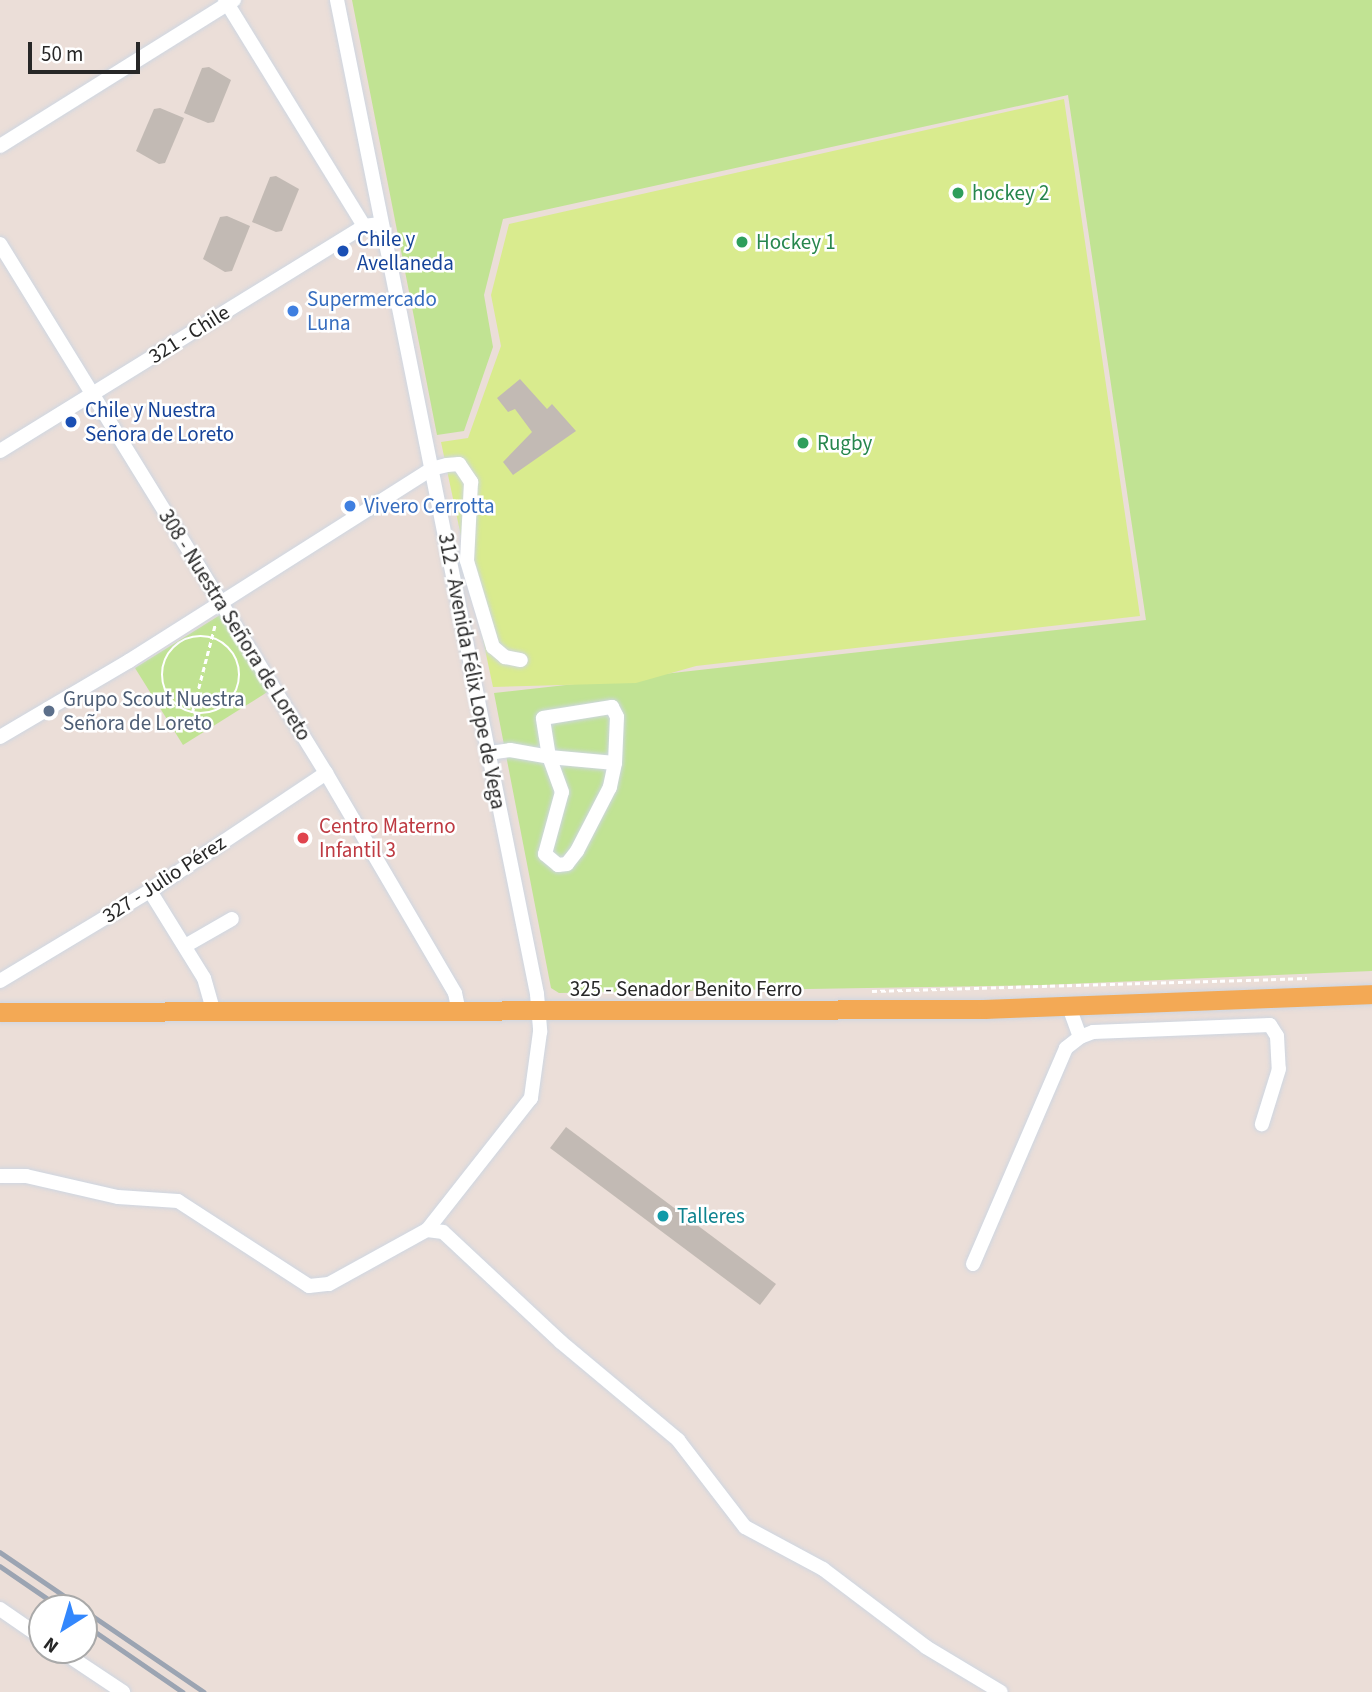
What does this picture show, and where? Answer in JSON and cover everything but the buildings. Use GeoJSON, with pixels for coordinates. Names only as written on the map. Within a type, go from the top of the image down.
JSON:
{"type":"FeatureCollection","features":[{"type":"Feature","properties":{"kind":"main road","name":"325 - Senador Benito Ferro"},"geometry":{"type":"LineString","coordinates":[[1,1011],[214,1014],[538,1013],[1069,1006],[1372,994]]}},
{"type":"Feature","properties":{"kind":"street","name":"312 - Avenida Félix Lope de Vega"},"geometry":{"type":"LineString","coordinates":[[337,0],[380,224],[489,753],[538,1013],[538,1059],[531,1098],[427,1230]]}},
{"type":"Feature","properties":{"kind":"street"},"geometry":{"type":"LineString","coordinates":[[0,146],[229,1],[364,226]]}},
{"type":"Feature","properties":{"kind":"street","name":"321 - Chile"},"geometry":{"type":"LineString","coordinates":[[0,451],[364,226],[380,224]]}},
{"type":"Feature","properties":{"kind":"street","name":"308 - Nuestra Señora de Loreto"},"geometry":{"type":"LineString","coordinates":[[0,244],[326,773],[455,993],[459,1012]]}},
{"type":"Feature","properties":{"kind":"street"},"geometry":{"type":"LineString","coordinates":[[0,737],[129,661],[219,601],[431,469],[459,464],[466,470],[473,492],[467,561],[493,648],[505,657],[521,660]]}},
{"type":"Feature","properties":{"kind":"street"},"geometry":{"type":"LineString","coordinates":[[607,706],[617,717],[615,763],[610,788],[577,851],[567,864],[558,865],[545,854],[562,792],[550,757],[543,718],[607,706]]}},
{"type":"Feature","properties":{"kind":"street"},"geometry":{"type":"LineString","coordinates":[[489,753],[510,750],[615,763]]}},
{"type":"Feature","properties":{"kind":"street","name":"327 - Julio Pérez"},"geometry":{"type":"LineString","coordinates":[[0,981],[150,891],[326,773]]}},
{"type":"Feature","properties":{"kind":"street"},"geometry":{"type":"LineString","coordinates":[[150,891],[204,978],[214,1014]]}},
{"type":"Feature","properties":{"kind":"street"},"geometry":{"type":"LineString","coordinates":[[185,946],[232,919]]}},
{"type":"Feature","properties":{"kind":"street"},"geometry":{"type":"LineString","coordinates":[[1069,1006],[1080,1037]]}},
{"type":"Feature","properties":{"kind":"street"},"geometry":{"type":"LineString","coordinates":[[973,1264],[1066,1048],[1080,1037],[1093,1032],[1270,1025],[1277,1037],[1279,1069],[1262,1124]]}},
{"type":"Feature","properties":{"kind":"street"},"geometry":{"type":"LineString","coordinates":[[0,1176],[26,1176],[118,1197],[178,1201],[309,1286],[329,1284],[427,1230],[456,1240],[561,1342],[678,1440],[745,1527],[822,1569],[926,1647],[1001,1692]]}},
{"type":"Feature","properties":{"kind":"street"},"geometry":{"type":"LineString","coordinates":[[0,1609],[28,1628]]}},
{"type":"Feature","properties":{"kind":"street"},"geometry":{"type":"LineString","coordinates":[[81,1664],[123,1692]]}},
{"type":"Feature","properties":{"kind":"path"},"geometry":{"type":"LineString","coordinates":[[199,635],[212,637],[225,644],[238,661],[238,688],[220,709],[192,713],[169,698],[161,678],[162,664],[179,642],[199,635]]}},
{"type":"Feature","properties":{"kind":"path"},"geometry":{"type":"LineString","coordinates":[[192,713],[212,637]]}},
{"type":"Feature","properties":{"kind":"path"},"geometry":{"type":"LineString","coordinates":[[860,991],[1317,978]]}},
{"type":"Feature","properties":{"kind":"green space"},"geometry":{"type":"Polygon","coordinates":[[[352,0],[1372,0],[1372,971],[1043,985],[559,993],[551,988],[494,693],[1146,620],[1068,95],[503,219],[484,295],[493,347],[464,431],[437,435],[352,0]]]}},
{"type":"Feature","properties":{"kind":"green space"},"geometry":{"type":"Polygon","coordinates":[[[1064,99],[1140,616],[696,666],[636,683],[493,687],[441,442],[468,438],[501,346],[491,295],[509,224],[1064,99]]]}},
{"type":"Feature","properties":{"kind":"green space"},"geometry":{"type":"Polygon","coordinates":[[[220,615],[269,691],[183,745],[135,668],[220,615]]]}},
{"type":"Feature","properties":{"kind":"railway"},"geometry":{"type":"LineString","coordinates":[[0,1552],[62,1594]]}},
{"type":"Feature","properties":{"kind":"railway"},"geometry":{"type":"LineString","coordinates":[[0,1566],[41,1594]]}},
{"type":"Feature","properties":{"kind":"railway"},"geometry":{"type":"LineString","coordinates":[[98,1620],[204,1692]]}},
{"type":"Feature","properties":{"kind":"railway"},"geometry":{"type":"LineString","coordinates":[[98,1634],[183,1692]]}},
{"type":"Feature","properties":{"kind":"place","name":"hockey 2"},"geometry":{"type":"Point","coordinates":[958,193]}},
{"type":"Feature","properties":{"kind":"place","name":"Hockey 1"},"geometry":{"type":"Point","coordinates":[742,242]}},
{"type":"Feature","properties":{"kind":"place","name":"Chile y Avellaneda"},"geometry":{"type":"Point","coordinates":[343,251]}},
{"type":"Feature","properties":{"kind":"place","name":"Supermercado Luna"},"geometry":{"type":"Point","coordinates":[293,311]}},
{"type":"Feature","properties":{"kind":"place","name":"Chile y Nuestra Señora de Loreto"},"geometry":{"type":"Point","coordinates":[71,422]}},
{"type":"Feature","properties":{"kind":"place","name":"Rugby"},"geometry":{"type":"Point","coordinates":[803,443]}},
{"type":"Feature","properties":{"kind":"place","name":"Vivero Cerrotta"},"geometry":{"type":"Point","coordinates":[350,506]}},
{"type":"Feature","properties":{"kind":"place","name":"Grupo Scout Nuestra Señora de Loreto"},"geometry":{"type":"Point","coordinates":[49,711]}},
{"type":"Feature","properties":{"kind":"place","name":"Centro Materno Infantil 3"},"geometry":{"type":"Point","coordinates":[303,838]}},
{"type":"Feature","properties":{"kind":"place","name":"Talleres"},"geometry":{"type":"Point","coordinates":[663,1216]}}]}
